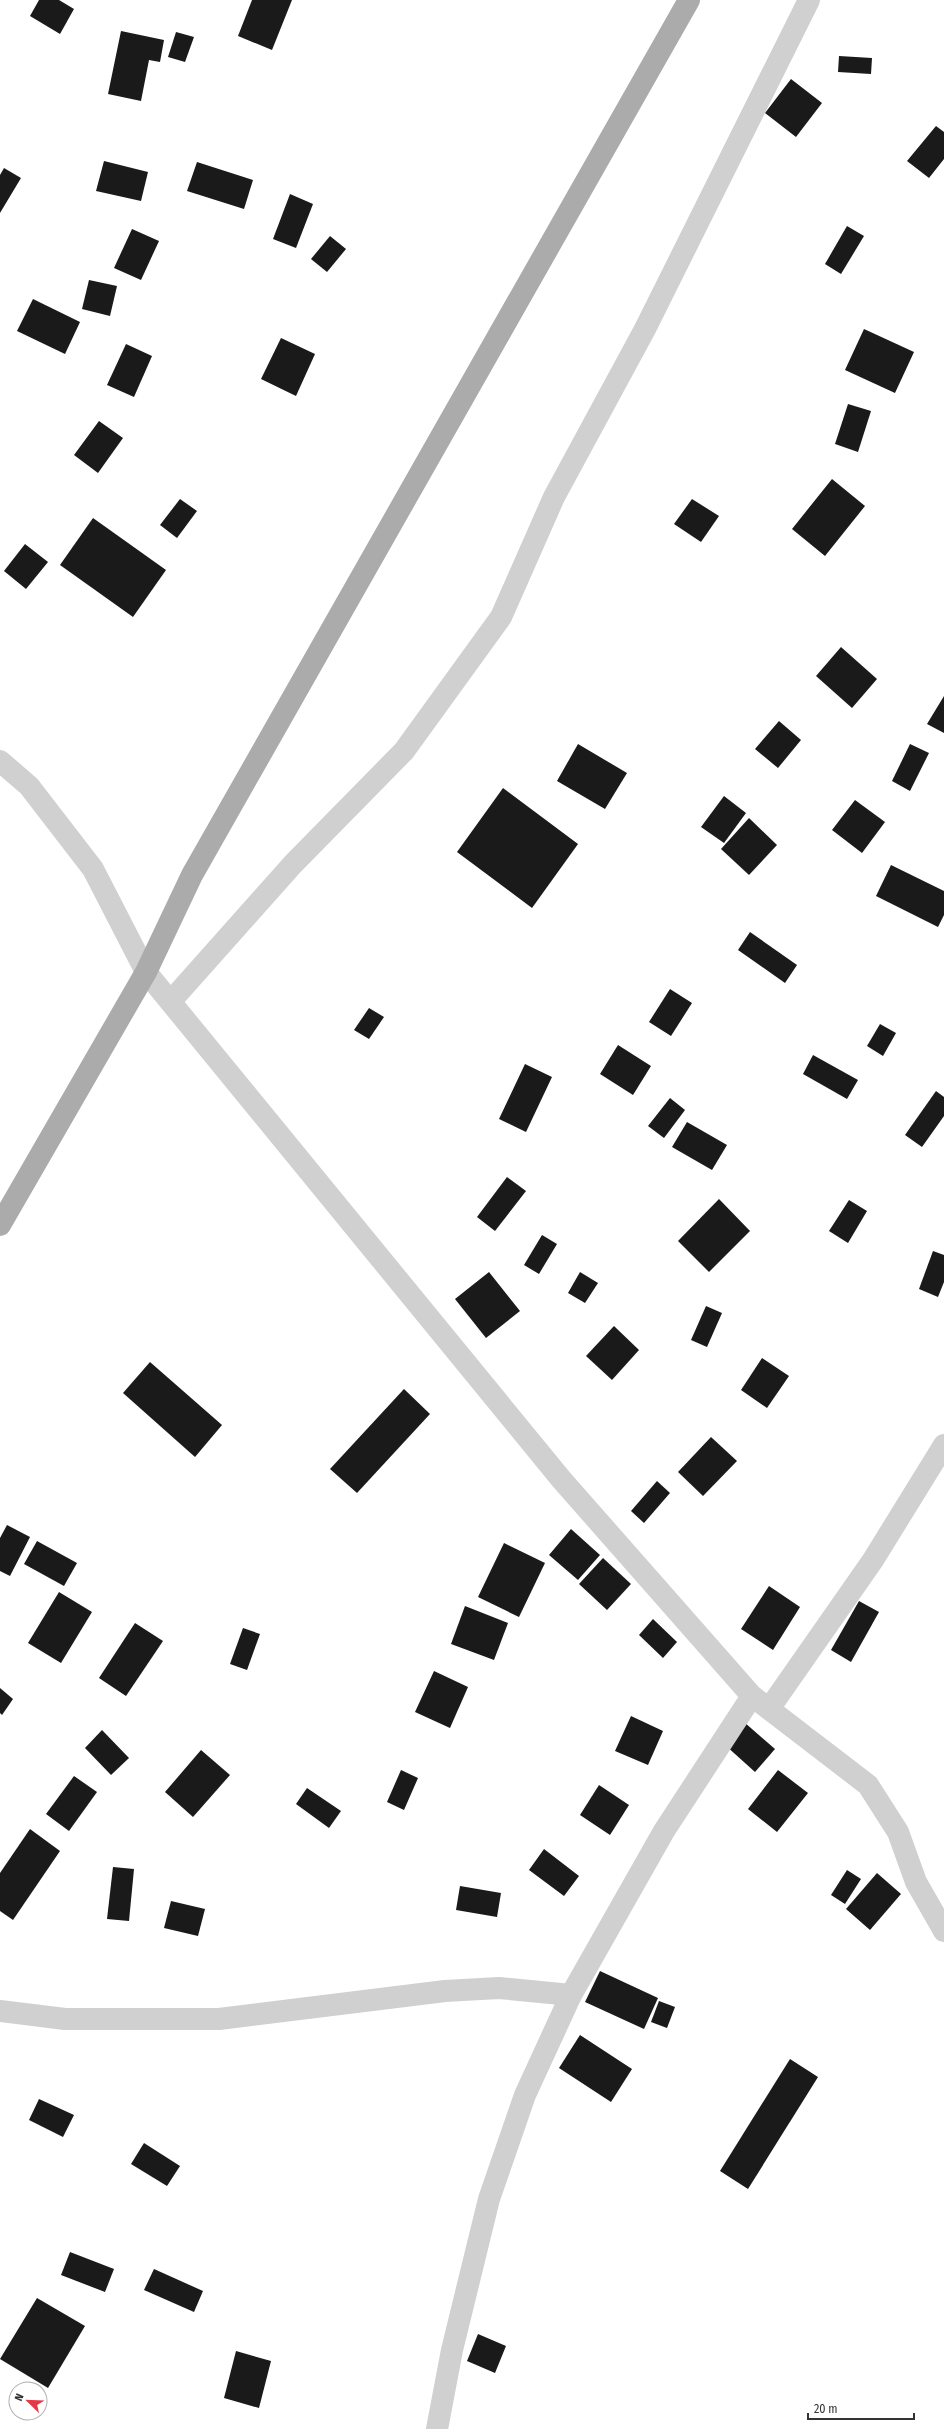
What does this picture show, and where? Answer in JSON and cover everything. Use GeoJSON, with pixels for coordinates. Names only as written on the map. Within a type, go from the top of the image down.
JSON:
{"type":"FeatureCollection","features":[{"type":"Feature","properties":{"kind":"main road"},"geometry":{"type":"LineString","coordinates":[[0,1225],[146,972],[192,875],[689,0]]}},
{"type":"Feature","properties":{"kind":"street"},"geometry":{"type":"LineString","coordinates":[[171,1001],[293,864],[404,750],[501,617],[554,497],[645,329],[809,0]]}},
{"type":"Feature","properties":{"kind":"street"},"geometry":{"type":"LineString","coordinates":[[0,761],[29,786],[93,869],[146,972],[560,1479],[752,1696],[868,1785],[898,1832],[916,1882],[944,1931]]}},
{"type":"Feature","properties":{"kind":"street"},"geometry":{"type":"LineString","coordinates":[[769,1709],[873,1560],[944,1445]]}},
{"type":"Feature","properties":{"kind":"street"},"geometry":{"type":"LineString","coordinates":[[437,2429],[452,2350],[489,2199],[525,2095],[571,1995],[664,1831],[752,1696]]}},
{"type":"Feature","properties":{"kind":"street"},"geometry":{"type":"LineString","coordinates":[[0,2011],[65,2019],[219,2019],[445,1991],[499,1988],[571,1995]]}},
{"type":"Feature","properties":{"kind":"building"},"geometry":{"type":"Polygon","coordinates":[[[39,0],[59,0],[74,9],[60,34],[30,16],[39,0]]]}},
{"type":"Feature","properties":{"kind":"building"},"geometry":{"type":"Polygon","coordinates":[[[252,0],[292,0],[272,50],[238,36],[252,0]]]}},
{"type":"Feature","properties":{"kind":"building"},"geometry":{"type":"Polygon","coordinates":[[[121,31],[164,40],[160,62],[149,60],[141,101],[108,94],[121,31]]]}},
{"type":"Feature","properties":{"kind":"building"},"geometry":{"type":"Polygon","coordinates":[[[176,32],[194,37],[185,62],[168,57],[176,32]]]}},
{"type":"Feature","properties":{"kind":"building"},"geometry":{"type":"Polygon","coordinates":[[[839,56],[872,58],[871,74],[838,72],[839,56]]]}},
{"type":"Feature","properties":{"kind":"building"},"geometry":{"type":"Polygon","coordinates":[[[791,79],[822,103],[796,137],[765,113],[791,79]]]}},
{"type":"Feature","properties":{"kind":"building"},"geometry":{"type":"Polygon","coordinates":[[[936,126],[944,132],[944,159],[929,178],[907,161],[936,126]]]}},
{"type":"Feature","properties":{"kind":"building"},"geometry":{"type":"Polygon","coordinates":[[[104,161],[148,172],[141,201],[96,191],[104,161]]]}},
{"type":"Feature","properties":{"kind":"building"},"geometry":{"type":"Polygon","coordinates":[[[197,162],[253,180],[244,209],[187,191],[197,162]]]}},
{"type":"Feature","properties":{"kind":"building"},"geometry":{"type":"Polygon","coordinates":[[[4,168],[21,178],[0,213],[0,175],[4,168]]]}},
{"type":"Feature","properties":{"kind":"building"},"geometry":{"type":"Polygon","coordinates":[[[290,194],[313,204],[296,248],[273,239],[290,194]]]}},
{"type":"Feature","properties":{"kind":"building"},"geometry":{"type":"Polygon","coordinates":[[[847,226],[864,236],[841,274],[825,264],[847,226]]]}},
{"type":"Feature","properties":{"kind":"building"},"geometry":{"type":"Polygon","coordinates":[[[132,229],[159,241],[141,280],[114,268],[132,229]]]}},
{"type":"Feature","properties":{"kind":"building"},"geometry":{"type":"Polygon","coordinates":[[[330,236],[346,249],[327,272],[311,259],[330,236]]]}},
{"type":"Feature","properties":{"kind":"building"},"geometry":{"type":"Polygon","coordinates":[[[89,280],[117,286],[110,316],[82,309],[89,280]]]}},
{"type":"Feature","properties":{"kind":"building"},"geometry":{"type":"Polygon","coordinates":[[[33,299],[80,322],[65,354],[17,331],[33,299]]]}},
{"type":"Feature","properties":{"kind":"building"},"geometry":{"type":"Polygon","coordinates":[[[864,329],[914,352],[895,393],[845,370],[864,329]]]}},
{"type":"Feature","properties":{"kind":"building"},"geometry":{"type":"Polygon","coordinates":[[[281,338],[315,354],[296,396],[261,379],[281,338]]]}},
{"type":"Feature","properties":{"kind":"building"},"geometry":{"type":"Polygon","coordinates":[[[126,344],[152,356],[134,397],[107,385],[126,344]]]}},
{"type":"Feature","properties":{"kind":"building"},"geometry":{"type":"Polygon","coordinates":[[[848,404],[871,411],[858,452],[835,444],[848,404]]]}},
{"type":"Feature","properties":{"kind":"building"},"geometry":{"type":"Polygon","coordinates":[[[99,421],[123,438],[98,473],[74,455],[99,421]]]}},
{"type":"Feature","properties":{"kind":"building"},"geometry":{"type":"Polygon","coordinates":[[[832,479],[865,506],[825,556],[792,529],[832,479]]]}},
{"type":"Feature","properties":{"kind":"building"},"geometry":{"type":"Polygon","coordinates":[[[180,499],[197,511],[177,538],[160,525],[180,499]]]}},
{"type":"Feature","properties":{"kind":"building"},"geometry":{"type":"Polygon","coordinates":[[[692,499],[719,516],[701,542],[674,524],[692,499]]]}},
{"type":"Feature","properties":{"kind":"building"},"geometry":{"type":"Polygon","coordinates":[[[93,518],[166,570],[133,617],[60,565],[93,518]]]}},
{"type":"Feature","properties":{"kind":"building"},"geometry":{"type":"Polygon","coordinates":[[[25,544],[48,562],[26,589],[4,571],[25,544]]]}},
{"type":"Feature","properties":{"kind":"building"},"geometry":{"type":"Polygon","coordinates":[[[841,647],[877,679],[852,708],[816,676],[841,647]]]}},
{"type":"Feature","properties":{"kind":"building"},"geometry":{"type":"Polygon","coordinates":[[[944,696],[944,733],[927,724],[944,696]]]}},
{"type":"Feature","properties":{"kind":"building"},"geometry":{"type":"Polygon","coordinates":[[[779,721],[801,740],[778,768],[755,749],[779,721]]]}},
{"type":"Feature","properties":{"kind":"building"},"geometry":{"type":"Polygon","coordinates":[[[578,744],[627,773],[605,809],[557,781],[578,744]]]}},
{"type":"Feature","properties":{"kind":"building"},"geometry":{"type":"Polygon","coordinates":[[[910,744],[929,753],[910,791],[892,781],[910,744]]]}},
{"type":"Feature","properties":{"kind":"building"},"geometry":{"type":"Polygon","coordinates":[[[503,788],[578,844],[532,908],[457,852],[503,788]]]}},
{"type":"Feature","properties":{"kind":"building"},"geometry":{"type":"Polygon","coordinates":[[[724,796],[746,813],[724,843],[701,827],[724,796]]]}},
{"type":"Feature","properties":{"kind":"building"},"geometry":{"type":"Polygon","coordinates":[[[855,800],[885,822],[862,853],[832,830],[855,800]]]}},
{"type":"Feature","properties":{"kind":"building"},"geometry":{"type":"Polygon","coordinates":[[[749,818],[777,845],[749,875],[721,849],[749,818]]]}},
{"type":"Feature","properties":{"kind":"building"},"geometry":{"type":"Polygon","coordinates":[[[891,865],[944,891],[944,915],[938,927],[876,896],[891,865]]]}},
{"type":"Feature","properties":{"kind":"building"},"geometry":{"type":"Polygon","coordinates":[[[750,932],[797,965],[785,983],[738,950],[750,932]]]}},
{"type":"Feature","properties":{"kind":"building"},"geometry":{"type":"Polygon","coordinates":[[[670,989],[692,1003],[671,1036],[649,1022],[670,989]]]}},
{"type":"Feature","properties":{"kind":"building"},"geometry":{"type":"Polygon","coordinates":[[[369,1008],[384,1017],[369,1039],[354,1030],[369,1008]]]}},
{"type":"Feature","properties":{"kind":"building"},"geometry":{"type":"Polygon","coordinates":[[[880,1024],[896,1033],[883,1056],[867,1046],[880,1024]]]}},
{"type":"Feature","properties":{"kind":"building"},"geometry":{"type":"Polygon","coordinates":[[[618,1045],[651,1066],[633,1095],[600,1074],[618,1045]]]}},
{"type":"Feature","properties":{"kind":"building"},"geometry":{"type":"Polygon","coordinates":[[[813,1055],[858,1080],[847,1099],[803,1074],[813,1055]]]}},
{"type":"Feature","properties":{"kind":"building"},"geometry":{"type":"Polygon","coordinates":[[[525,1064],[552,1077],[526,1132],[499,1119],[525,1064]]]}},
{"type":"Feature","properties":{"kind":"building"},"geometry":{"type":"Polygon","coordinates":[[[936,1091],[944,1097],[944,1116],[922,1147],[905,1135],[936,1091]]]}},
{"type":"Feature","properties":{"kind":"building"},"geometry":{"type":"Polygon","coordinates":[[[670,1098],[685,1110],[664,1138],[648,1126],[670,1098]]]}},
{"type":"Feature","properties":{"kind":"building"},"geometry":{"type":"Polygon","coordinates":[[[687,1122],[727,1145],[712,1170],[672,1147],[687,1122]]]}},
{"type":"Feature","properties":{"kind":"building"},"geometry":{"type":"Polygon","coordinates":[[[507,1177],[526,1191],[495,1231],[477,1217],[507,1177]]]}},
{"type":"Feature","properties":{"kind":"building"},"geometry":{"type":"Polygon","coordinates":[[[719,1199],[750,1231],[709,1272],[678,1241],[719,1199]]]}},
{"type":"Feature","properties":{"kind":"building"},"geometry":{"type":"Polygon","coordinates":[[[849,1200],[867,1211],[848,1243],[829,1231],[849,1200]]]}},
{"type":"Feature","properties":{"kind":"building"},"geometry":{"type":"Polygon","coordinates":[[[542,1235],[557,1244],[539,1274],[524,1265],[542,1235]]]}},
{"type":"Feature","properties":{"kind":"building"},"geometry":{"type":"Polygon","coordinates":[[[933,1251],[944,1255],[944,1282],[938,1297],[919,1289],[933,1251]]]}},
{"type":"Feature","properties":{"kind":"building"},"geometry":{"type":"Polygon","coordinates":[[[489,1272],[520,1311],[486,1338],[455,1299],[489,1272]]]}},
{"type":"Feature","properties":{"kind":"building"},"geometry":{"type":"Polygon","coordinates":[[[580,1272],[598,1283],[585,1303],[568,1293],[580,1272]]]}},
{"type":"Feature","properties":{"kind":"building"},"geometry":{"type":"Polygon","coordinates":[[[706,1306],[722,1313],[707,1347],[691,1340],[706,1306]]]}},
{"type":"Feature","properties":{"kind":"building"},"geometry":{"type":"Polygon","coordinates":[[[614,1326],[639,1350],[612,1380],[586,1356],[614,1326]]]}},
{"type":"Feature","properties":{"kind":"building"},"geometry":{"type":"Polygon","coordinates":[[[762,1358],[789,1376],[767,1408],[741,1390],[762,1358]]]}},
{"type":"Feature","properties":{"kind":"building"},"geometry":{"type":"Polygon","coordinates":[[[150,1362],[222,1425],[195,1457],[123,1393],[150,1362]]]}},
{"type":"Feature","properties":{"kind":"building"},"geometry":{"type":"Polygon","coordinates":[[[404,1389],[430,1414],[357,1493],[330,1469],[404,1389]]]}},
{"type":"Feature","properties":{"kind":"building"},"geometry":{"type":"Polygon","coordinates":[[[711,1437],[737,1461],[703,1496],[678,1472],[711,1437]]]}},
{"type":"Feature","properties":{"kind":"building"},"geometry":{"type":"Polygon","coordinates":[[[657,1481],[670,1493],[644,1523],[631,1511],[657,1481]]]}},
{"type":"Feature","properties":{"kind":"building"},"geometry":{"type":"Polygon","coordinates":[[[7,1525],[30,1537],[10,1576],[0,1571],[0,1538],[7,1525]]]}},
{"type":"Feature","properties":{"kind":"building"},"geometry":{"type":"Polygon","coordinates":[[[571,1529],[600,1555],[578,1580],[549,1555],[571,1529]]]}},
{"type":"Feature","properties":{"kind":"building"},"geometry":{"type":"Polygon","coordinates":[[[37,1541],[77,1563],[64,1586],[24,1564],[37,1541]]]}},
{"type":"Feature","properties":{"kind":"building"},"geometry":{"type":"Polygon","coordinates":[[[504,1543],[545,1563],[519,1617],[478,1597],[504,1543]]]}},
{"type":"Feature","properties":{"kind":"building"},"geometry":{"type":"Polygon","coordinates":[[[603,1558],[631,1584],[607,1610],[579,1584],[603,1558]]]}},
{"type":"Feature","properties":{"kind":"building"},"geometry":{"type":"Polygon","coordinates":[[[769,1586],[800,1607],[773,1650],[741,1629],[769,1586]]]}},
{"type":"Feature","properties":{"kind":"building"},"geometry":{"type":"Polygon","coordinates":[[[59,1592],[92,1612],[61,1663],[28,1643],[59,1592]]]}},
{"type":"Feature","properties":{"kind":"building"},"geometry":{"type":"Polygon","coordinates":[[[859,1601],[879,1612],[851,1662],[831,1650],[859,1601]]]}},
{"type":"Feature","properties":{"kind":"building"},"geometry":{"type":"Polygon","coordinates":[[[465,1606],[508,1623],[494,1660],[451,1644],[465,1606]]]}},
{"type":"Feature","properties":{"kind":"building"},"geometry":{"type":"Polygon","coordinates":[[[653,1619],[677,1642],[663,1658],[639,1635],[653,1619]]]}},
{"type":"Feature","properties":{"kind":"building"},"geometry":{"type":"Polygon","coordinates":[[[135,1623],[163,1641],[126,1696],[99,1678],[135,1623]]]}},
{"type":"Feature","properties":{"kind":"building"},"geometry":{"type":"Polygon","coordinates":[[[243,1628],[260,1634],[247,1670],[230,1664],[243,1628]]]}},
{"type":"Feature","properties":{"kind":"building"},"geometry":{"type":"Polygon","coordinates":[[[434,1671],[468,1687],[450,1728],[415,1712],[434,1671]]]}},
{"type":"Feature","properties":{"kind":"building"},"geometry":{"type":"Polygon","coordinates":[[[0,1688],[13,1699],[2,1715],[0,1713],[0,1688]]]}},
{"type":"Feature","properties":{"kind":"building"},"geometry":{"type":"Polygon","coordinates":[[[631,1716],[663,1731],[648,1765],[615,1751],[631,1716]]]}},
{"type":"Feature","properties":{"kind":"building"},"geometry":{"type":"Polygon","coordinates":[[[744,1722],[775,1749],[755,1772],[725,1745],[744,1722]]]}},
{"type":"Feature","properties":{"kind":"building"},"geometry":{"type":"Polygon","coordinates":[[[102,1730],[129,1758],[111,1775],[85,1748],[102,1730]]]}},
{"type":"Feature","properties":{"kind":"building"},"geometry":{"type":"Polygon","coordinates":[[[201,1750],[230,1775],[193,1817],[165,1792],[201,1750]]]}},
{"type":"Feature","properties":{"kind":"building"},"geometry":{"type":"Polygon","coordinates":[[[401,1770],[418,1778],[404,1810],[387,1802],[401,1770]]]}},
{"type":"Feature","properties":{"kind":"building"},"geometry":{"type":"Polygon","coordinates":[[[778,1770],[808,1793],[777,1832],[748,1809],[778,1770]]]}},
{"type":"Feature","properties":{"kind":"building"},"geometry":{"type":"Polygon","coordinates":[[[74,1776],[97,1792],[69,1831],[46,1814],[74,1776]]]}},
{"type":"Feature","properties":{"kind":"building"},"geometry":{"type":"Polygon","coordinates":[[[599,1785],[629,1805],[610,1835],[580,1815],[599,1785]]]}},
{"type":"Feature","properties":{"kind":"building"},"geometry":{"type":"Polygon","coordinates":[[[307,1788],[341,1811],[329,1828],[296,1804],[307,1788]]]}},
{"type":"Feature","properties":{"kind":"building"},"geometry":{"type":"Polygon","coordinates":[[[30,1829],[60,1851],[13,1920],[0,1911],[0,1873],[30,1829]]]}},
{"type":"Feature","properties":{"kind":"building"},"geometry":{"type":"Polygon","coordinates":[[[544,1849],[579,1876],[564,1896],[529,1870],[544,1849]]]}},
{"type":"Feature","properties":{"kind":"building"},"geometry":{"type":"Polygon","coordinates":[[[113,1867],[134,1869],[129,1921],[107,1919],[113,1867]]]}},
{"type":"Feature","properties":{"kind":"building"},"geometry":{"type":"Polygon","coordinates":[[[847,1870],[861,1879],[845,1904],[831,1895],[847,1870]]]}},
{"type":"Feature","properties":{"kind":"building"},"geometry":{"type":"Polygon","coordinates":[[[877,1873],[901,1894],[870,1930],[846,1909],[877,1873]]]}},
{"type":"Feature","properties":{"kind":"building"},"geometry":{"type":"Polygon","coordinates":[[[460,1886],[501,1893],[497,1917],[456,1910],[460,1886]]]}},
{"type":"Feature","properties":{"kind":"building"},"geometry":{"type":"Polygon","coordinates":[[[171,1901],[205,1909],[198,1936],[164,1928],[171,1901]]]}},
{"type":"Feature","properties":{"kind":"building"},"geometry":{"type":"Polygon","coordinates":[[[600,1971],[658,1998],[644,2029],[585,2002],[600,1971]]]}},
{"type":"Feature","properties":{"kind":"building"},"geometry":{"type":"Polygon","coordinates":[[[659,2001],[675,2007],[667,2028],[651,2022],[659,2001]]]}},
{"type":"Feature","properties":{"kind":"building"},"geometry":{"type":"Polygon","coordinates":[[[580,2035],[632,2069],[611,2102],[559,2068],[580,2035]]]}},
{"type":"Feature","properties":{"kind":"building"},"geometry":{"type":"Polygon","coordinates":[[[790,2059],[818,2077],[748,2189],[720,2171],[790,2059]]]}},
{"type":"Feature","properties":{"kind":"building"},"geometry":{"type":"Polygon","coordinates":[[[39,2099],[74,2115],[63,2137],[29,2120],[39,2099]]]}},
{"type":"Feature","properties":{"kind":"building"},"geometry":{"type":"Polygon","coordinates":[[[144,2143],[180,2166],[167,2186],[131,2164],[144,2143]]]}},
{"type":"Feature","properties":{"kind":"building"},"geometry":{"type":"Polygon","coordinates":[[[70,2252],[114,2269],[105,2292],[61,2275],[70,2252]]]}},
{"type":"Feature","properties":{"kind":"building"},"geometry":{"type":"Polygon","coordinates":[[[154,2269],[203,2291],[194,2312],[144,2290],[154,2269]]]}},
{"type":"Feature","properties":{"kind":"building"},"geometry":{"type":"Polygon","coordinates":[[[37,2298],[85,2326],[48,2388],[48,2381],[36,2381],[0,2359],[37,2298]]]}},
{"type":"Feature","properties":{"kind":"building"},"geometry":{"type":"Polygon","coordinates":[[[478,2334],[506,2346],[495,2373],[467,2361],[478,2334]]]}},
{"type":"Feature","properties":{"kind":"building"},"geometry":{"type":"Polygon","coordinates":[[[236,2351],[271,2361],[259,2408],[224,2398],[236,2351]]]}}]}
